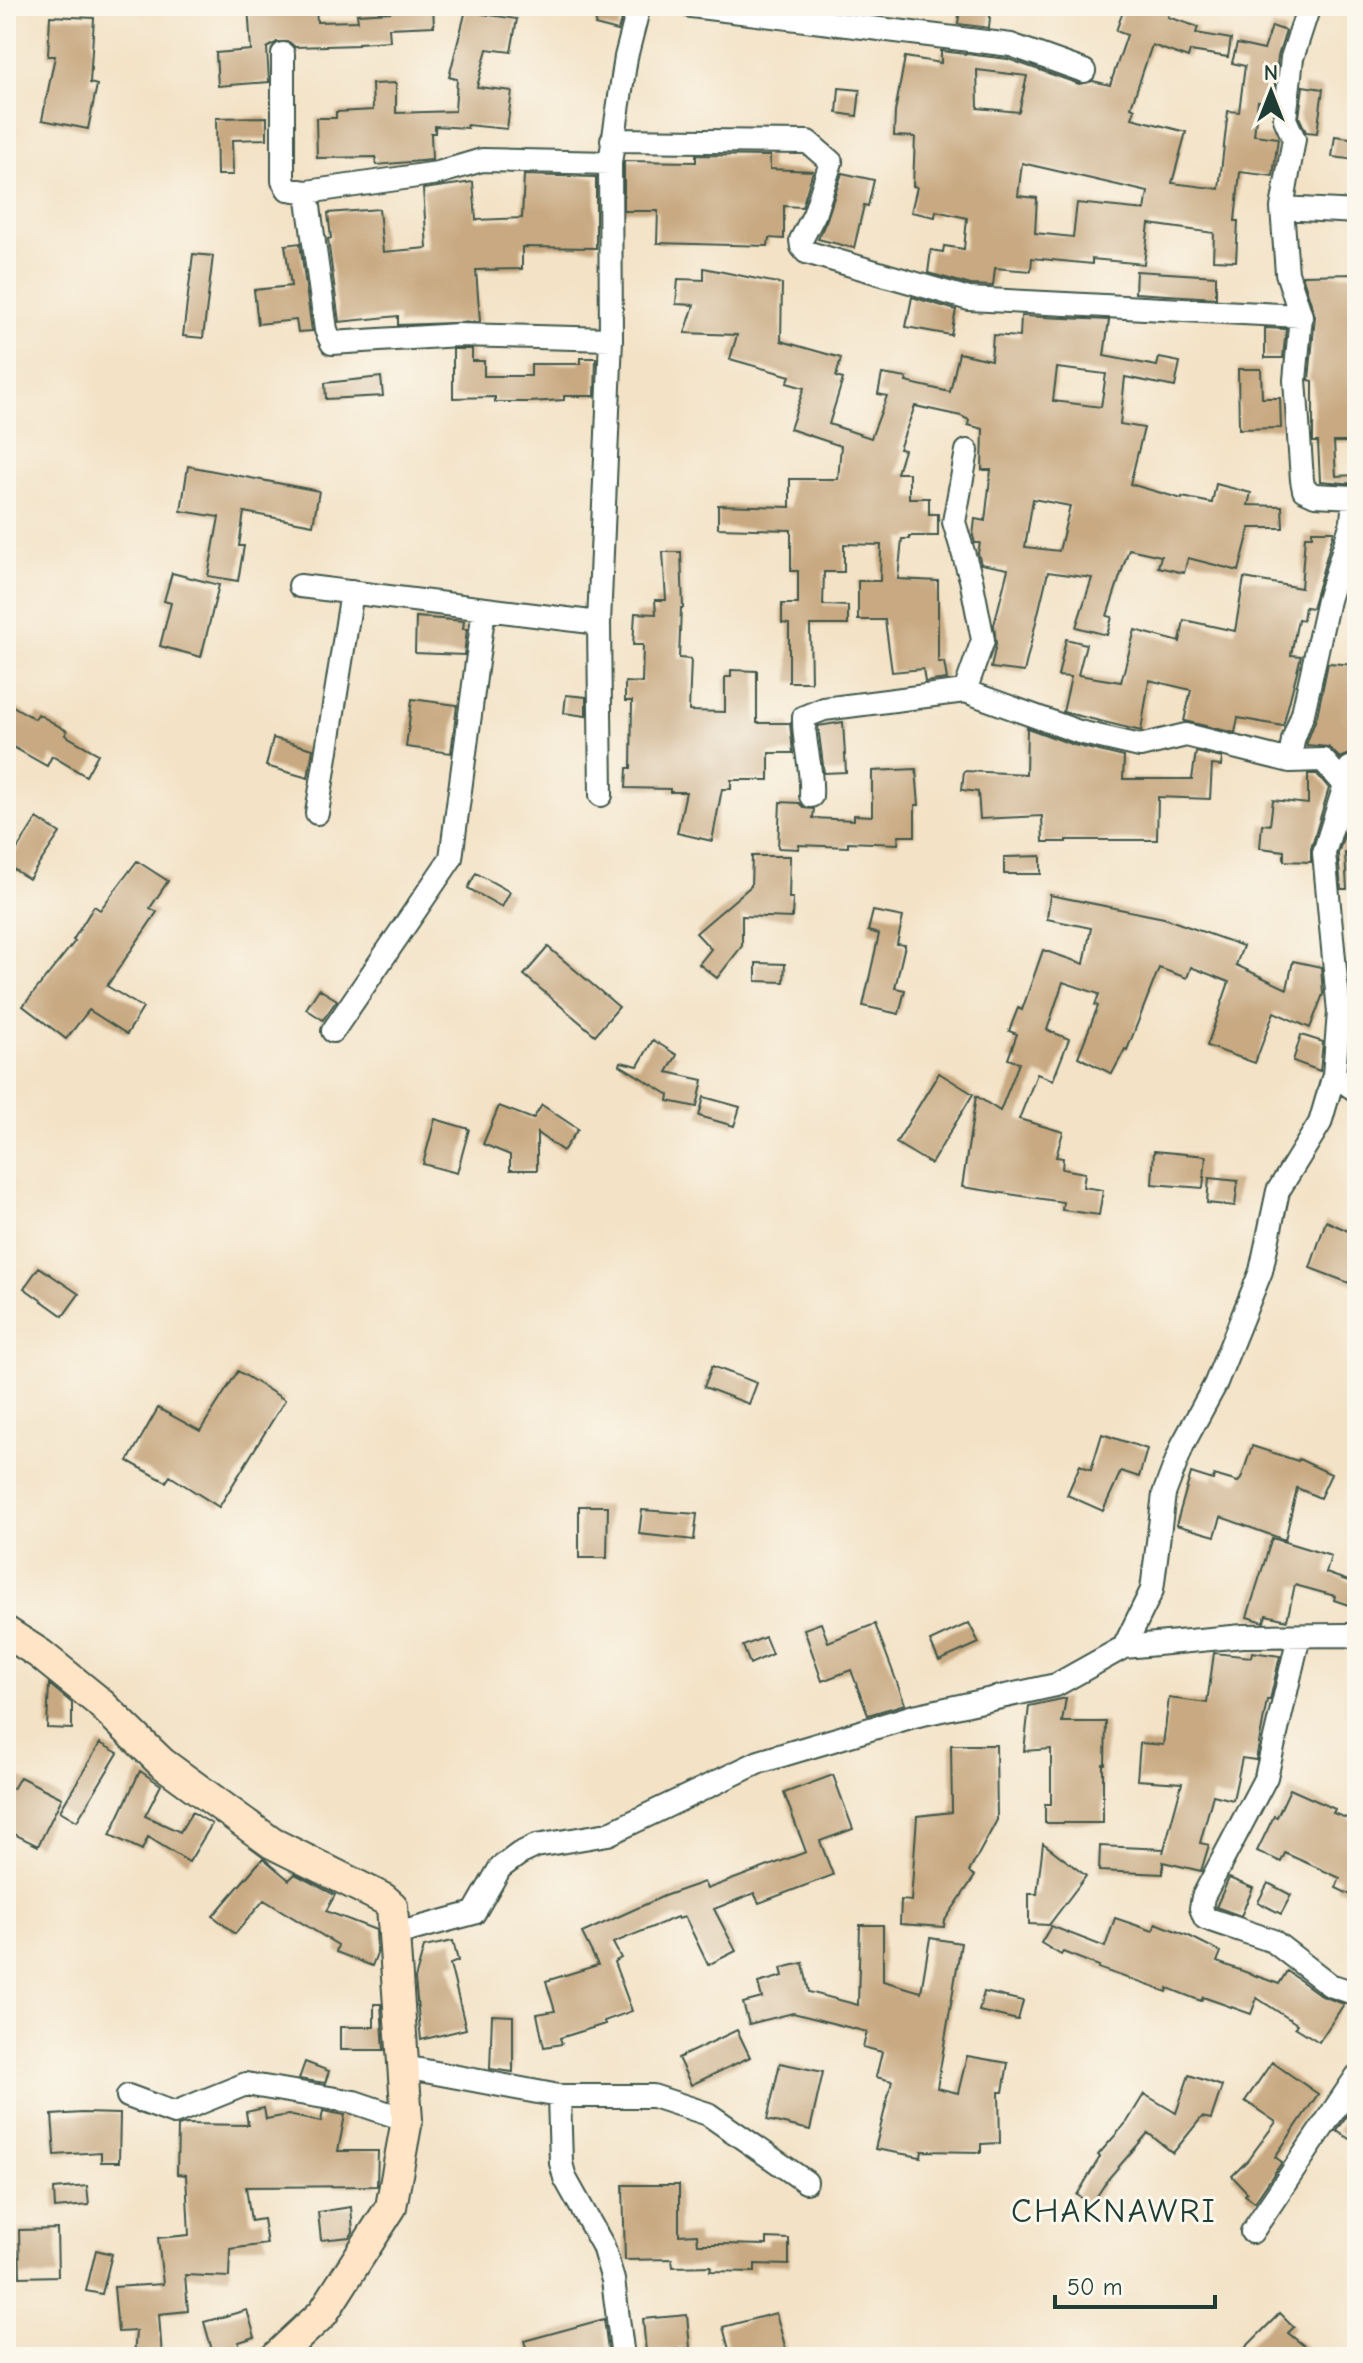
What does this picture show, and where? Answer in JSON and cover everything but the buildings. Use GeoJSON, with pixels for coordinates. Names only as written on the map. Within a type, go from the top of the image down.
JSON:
{"type":"FeatureCollection","features":[{"type":"Feature","properties":{"kind":"street"},"geometry":{"type":"LineString","coordinates":[[601,795],[599,623],[611,339],[610,163],[626,57],[639,6]]}},
{"type":"Feature","properties":{"kind":"street"},"geometry":{"type":"LineString","coordinates":[[691,6],[1011,45],[1084,71]]}},
{"type":"Feature","properties":{"kind":"street"},"geometry":{"type":"LineString","coordinates":[[1290,761],[1356,497],[1315,495],[1304,490],[1295,380],[1301,316],[1287,273],[1282,208],[1294,139],[1285,119],[1292,58],[1309,6]]}},
{"type":"Feature","properties":{"kind":"street"},"geometry":{"type":"LineString","coordinates":[[283,54],[283,181],[288,189],[307,192],[438,173],[482,160],[610,163]]}},
{"type":"Feature","properties":{"kind":"street"},"geometry":{"type":"LineString","coordinates":[[612,140],[808,142],[831,162],[814,215],[801,240],[806,252],[969,299],[1301,316]]}},
{"type":"Feature","properties":{"kind":"street"},"geometry":{"type":"LineString","coordinates":[[307,192],[326,330],[332,343],[458,335],[611,339]]}},
{"type":"Feature","properties":{"kind":"street"},"geometry":{"type":"LineString","coordinates":[[1282,208],[1357,212]]}},
{"type":"Feature","properties":{"kind":"street"},"geometry":{"type":"LineString","coordinates":[[965,691],[983,640],[971,579],[954,522],[967,451]]}},
{"type":"Feature","properties":{"kind":"street"},"geometry":{"type":"LineString","coordinates":[[300,586],[599,623]]}},
{"type":"Feature","properties":{"kind":"street"},"geometry":{"type":"LineString","coordinates":[[317,813],[352,592]]}},
{"type":"Feature","properties":{"kind":"street"},"geometry":{"type":"LineString","coordinates":[[333,1031],[451,858],[484,609]]}},
{"type":"Feature","properties":{"kind":"street"},"geometry":{"type":"LineString","coordinates":[[811,796],[812,773],[803,736],[804,717],[824,709],[965,691],[1079,732],[1140,746],[1186,735],[1290,761],[1323,760],[1345,785]]}},
{"type":"Feature","properties":{"kind":"street"},"geometry":{"type":"LineString","coordinates":[[1124,1647],[1152,1590],[1164,1494],[1183,1444],[1215,1385],[1261,1271],[1278,1191],[1320,1123],[1334,1075],[1339,1012],[1324,853],[1350,768],[1357,765]]}},
{"type":"Feature","properties":{"kind":"street"},"geometry":{"type":"LineString","coordinates":[[1334,1075],[1357,1091]]}},
{"type":"Feature","properties":{"kind":"street"},"geometry":{"type":"LineString","coordinates":[[6,1632],[40,1654],[98,1701],[162,1763],[272,1843],[384,1899],[392,1906],[407,2120],[391,2207],[323,2313],[276,2357]]}},
{"type":"Feature","properties":{"kind":"street"},"geometry":{"type":"LineString","coordinates":[[396,1934],[474,1913],[500,1868],[536,1846],[608,1834],[759,1762],[914,1716],[1056,1685],[1124,1647],[1243,1636],[1357,1638]]}},
{"type":"Feature","properties":{"kind":"street"},"geometry":{"type":"LineString","coordinates":[[1299,1636],[1266,1777],[1203,1897],[1201,1908],[1205,1918],[1273,1941],[1330,1985],[1357,1994]]}},
{"type":"Feature","properties":{"kind":"street"},"geometry":{"type":"LineString","coordinates":[[404,2067],[559,2096],[653,2096],[708,2114],[806,2182]]}},
{"type":"Feature","properties":{"kind":"street"},"geometry":{"type":"LineString","coordinates":[[1252,2232],[1357,2076]]}},
{"type":"Feature","properties":{"kind":"street"},"geometry":{"type":"LineString","coordinates":[[128,2096],[174,2113],[246,2084],[354,2102],[407,2120]]}},
{"type":"Feature","properties":{"kind":"street"},"geometry":{"type":"LineString","coordinates":[[559,2096],[561,2163],[565,2178],[603,2246],[613,2280],[623,2357]]}},
{"type":"Feature","properties":{"kind":"district","name":"CHAKNAWRI"},"geometry":{"type":"Point","coordinates":[1114,2210]}}]}
